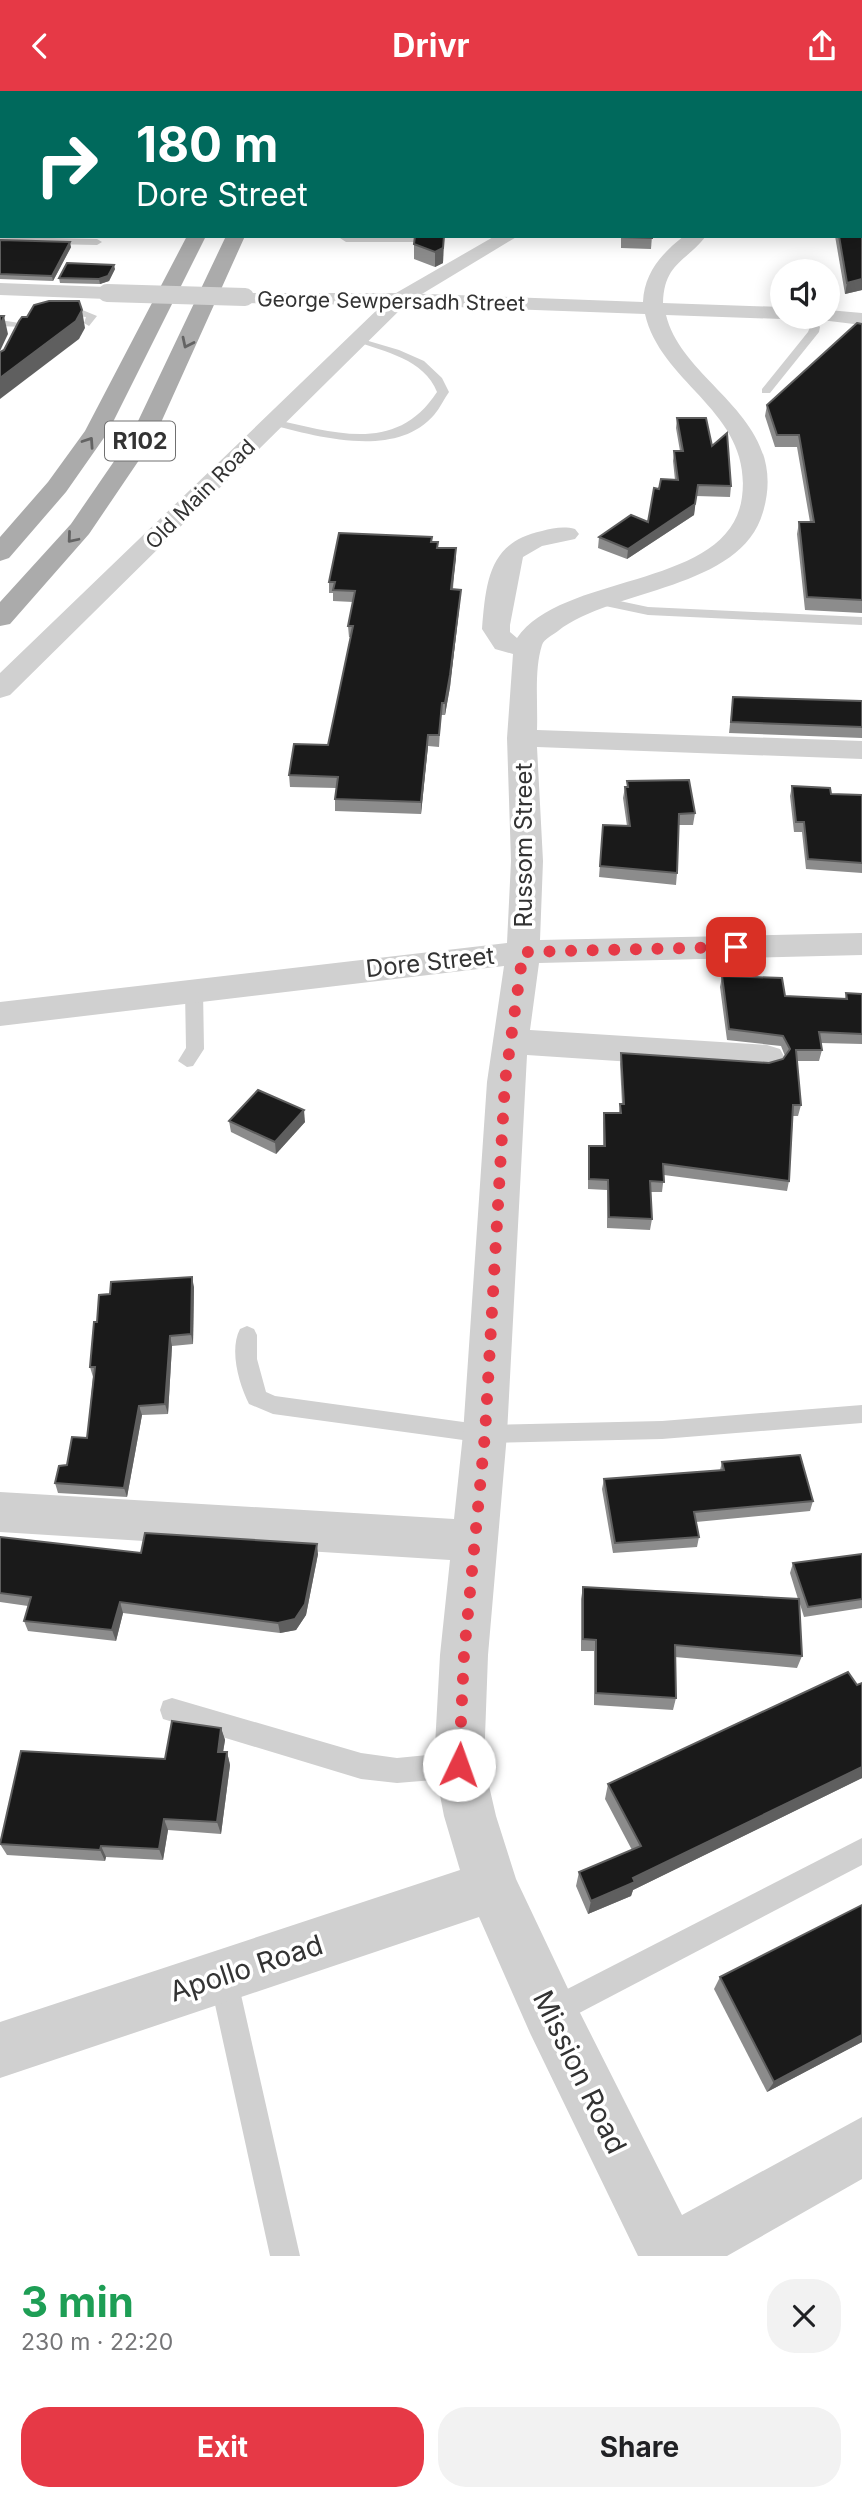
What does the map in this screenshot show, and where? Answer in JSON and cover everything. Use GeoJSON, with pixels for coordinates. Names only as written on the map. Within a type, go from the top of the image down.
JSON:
{"type":"FeatureCollection","features":[{"type":"Feature","properties":{"kind":"main road","name":"R102"},"geometry":{"type":"LineString","coordinates":[[0,553],[57,487],[96,432],[196,238]]}},
{"type":"Feature","properties":{"kind":"main road","name":"R102"},"geometry":{"type":"LineString","coordinates":[[0,618],[80,529],[142,438],[235,238]]}},
{"type":"Feature","properties":{"kind":"street"},"geometry":{"type":"LineString","coordinates":[[400,299],[506,238]]}},
{"type":"Feature","properties":{"kind":"street"},"geometry":{"type":"LineString","coordinates":[[566,534],[537,538],[511,553],[505,563],[496,635],[505,643],[528,650],[530,639],[552,620],[596,600],[703,560],[727,545],[744,529],[755,504],[758,488],[736,423],[675,355],[664,337],[655,309],[654,285],[658,272],[670,256],[694,238]]}},
{"type":"Feature","properties":{"kind":"street","name":"George Sewpersadh Street"},"geometry":{"type":"LineString","coordinates":[[6,290],[400,299],[770,313]]}},
{"type":"Feature","properties":{"kind":"street","name":"Old Main Road"},"geometry":{"type":"LineString","coordinates":[[0,689],[400,299]]}},
{"type":"Feature","properties":{"kind":"street"},"geometry":{"type":"LineString","coordinates":[[840,317],[862,319]]}},
{"type":"Feature","properties":{"kind":"street"},"geometry":{"type":"LineString","coordinates":[[499,613],[552,620]]}},
{"type":"Feature","properties":{"kind":"street","name":"Russom Street"},"geometry":{"type":"LineString","coordinates":[[492,1886],[470,1816],[459,1765],[464,1655],[485,1434],[504,1096],[523,952],[527,861],[522,738],[528,650]]}},
{"type":"Feature","properties":{"kind":"street"},"geometry":{"type":"LineString","coordinates":[[522,738],[862,750]]}},
{"type":"Feature","properties":{"kind":"street","name":"Dore Street"},"geometry":{"type":"LineString","coordinates":[[0,1014],[523,952],[862,944]]}},
{"type":"Feature","properties":{"kind":"street"},"geometry":{"type":"LineString","coordinates":[[510,1041],[766,1058]]}},
{"type":"Feature","properties":{"kind":"street"},"geometry":{"type":"LineString","coordinates":[[0,1512],[475,1541]]}},
{"type":"Feature","properties":{"kind":"street","name":"Apollo Road"},"geometry":{"type":"LineString","coordinates":[[0,2050],[492,1886]]}},
{"type":"Feature","properties":{"kind":"street","name":"Mission Road"},"geometry":{"type":"LineString","coordinates":[[492,1886],[550,2013],[670,2255]]}},
{"type":"Feature","properties":{"kind":"street"},"geometry":{"type":"LineString","coordinates":[[670,2255],[862,2146]]}},
{"type":"Feature","properties":{"kind":"lane"},"geometry":{"type":"LineString","coordinates":[[0,240],[96,243]]}},
{"type":"Feature","properties":{"kind":"lane"},"geometry":{"type":"LineString","coordinates":[[0,249],[96,243]]}},
{"type":"Feature","properties":{"kind":"lane"},"geometry":{"type":"LineString","coordinates":[[74,292],[41,310],[86,313],[92,316],[89,323]]}},
{"type":"Feature","properties":{"kind":"lane"},"geometry":{"type":"LineString","coordinates":[[0,323],[19,329],[31,316]]}},
{"type":"Feature","properties":{"kind":"lane"},"geometry":{"type":"LineString","coordinates":[[766,391],[785,364],[813,336],[815,329]]}},
{"type":"Feature","properties":{"kind":"lane"},"geometry":{"type":"LineString","coordinates":[[272,422],[367,438],[395,435],[419,422],[439,401],[443,392],[436,376],[421,364],[359,339]]}},
{"type":"Feature","properties":{"kind":"lane"},"geometry":{"type":"LineString","coordinates":[[596,600],[648,611],[862,621]]}},
{"type":"Feature","properties":{"kind":"lane"},"geometry":{"type":"LineString","coordinates":[[187,1061],[195,1049],[194,990]]}},
{"type":"Feature","properties":{"kind":"lane"},"geometry":{"type":"LineString","coordinates":[[247,1335],[246,1359],[251,1384],[257,1398],[265,1402],[485,1434],[662,1430],[862,1414]]}},
{"type":"Feature","properties":{"kind":"lane"},"geometry":{"type":"LineString","coordinates":[[172,1710],[204,1715],[343,1763],[391,1770],[459,1765]]}},
{"type":"Feature","properties":{"kind":"lane"},"geometry":{"type":"LineString","coordinates":[[550,2013],[862,1851]]}},
{"type":"Feature","properties":{"kind":"lane"},"geometry":{"type":"LineString","coordinates":[[223,1976],[285,2256]]}},
{"type":"Feature","properties":{"kind":"building"},"geometry":{"type":"Polygon","coordinates":[[[415,238],[444,238],[443,248],[435,252],[414,244],[415,238]]]}},
{"type":"Feature","properties":{"kind":"building"},"geometry":{"type":"Polygon","coordinates":[[[839,238],[862,238],[862,279],[847,283],[839,238]]]}},
{"type":"Feature","properties":{"kind":"building"},"geometry":{"type":"Polygon","coordinates":[[[0,240],[70,242],[52,276],[0,274],[0,240]]]}},
{"type":"Feature","properties":{"kind":"building"},"geometry":{"type":"Polygon","coordinates":[[[67,263],[114,265],[108,276],[99,279],[59,278],[67,263]]]}},
{"type":"Feature","properties":{"kind":"building"},"geometry":{"type":"Polygon","coordinates":[[[49,301],[79,301],[82,310],[76,321],[0,378],[0,352],[4,350],[19,321],[22,317],[27,317],[34,305],[49,301]]]}},
{"type":"Feature","properties":{"kind":"building"},"geometry":{"type":"Polygon","coordinates":[[[857,323],[862,324],[862,600],[807,597],[799,522],[814,522],[799,435],[777,435],[767,405],[857,323]]]}},
{"type":"Feature","properties":{"kind":"building"},"geometry":{"type":"Polygon","coordinates":[[[677,418],[706,418],[712,446],[727,433],[731,486],[698,485],[695,504],[628,549],[599,537],[631,515],[648,522],[654,488],[659,489],[661,479],[678,480],[674,451],[683,451],[677,418]]]}},
{"type":"Feature","properties":{"kind":"building"},"geometry":{"type":"Polygon","coordinates":[[[339,533],[432,537],[431,542],[438,542],[437,548],[456,548],[451,589],[461,590],[450,675],[445,703],[442,703],[439,735],[428,735],[421,802],[335,799],[338,777],[289,775],[294,744],[328,745],[353,626],[348,626],[355,591],[333,590],[335,582],[329,582],[339,533]]]}},
{"type":"Feature","properties":{"kind":"building"},"geometry":{"type":"Polygon","coordinates":[[[733,697],[862,701],[862,727],[731,722],[733,697]]]}},
{"type":"Feature","properties":{"kind":"building"},"geometry":{"type":"Polygon","coordinates":[[[689,780],[695,813],[679,814],[677,873],[600,866],[603,825],[630,826],[625,787],[628,787],[627,781],[689,780]]]}},
{"type":"Feature","properties":{"kind":"building"},"geometry":{"type":"Polygon","coordinates":[[[792,786],[830,788],[831,794],[862,795],[862,863],[808,859],[804,822],[796,822],[792,786]]]}},
{"type":"Feature","properties":{"kind":"building"},"geometry":{"type":"Polygon","coordinates":[[[722,976],[782,978],[785,996],[847,999],[846,993],[862,994],[862,1034],[819,1032],[822,1050],[796,1050],[801,1105],[793,1105],[789,1181],[663,1164],[664,1182],[650,1181],[652,1219],[609,1217],[608,1180],[589,1179],[589,1146],[605,1146],[604,1113],[621,1113],[620,1104],[624,1104],[621,1053],[769,1063],[783,1059],[790,1049],[783,1036],[729,1029],[722,976]]]}},
{"type":"Feature","properties":{"kind":"building"},"geometry":{"type":"Polygon","coordinates":[[[258,1090],[304,1110],[275,1142],[229,1121],[258,1090]]]}},
{"type":"Feature","properties":{"kind":"building"},"geometry":{"type":"Polygon","coordinates":[[[192,1277],[191,1334],[170,1336],[165,1404],[139,1406],[124,1488],[55,1483],[59,1466],[67,1465],[72,1437],[87,1438],[95,1367],[90,1367],[99,1295],[110,1294],[111,1282],[192,1277]]]}},
{"type":"Feature","properties":{"kind":"building"},"geometry":{"type":"Polygon","coordinates":[[[800,1455],[813,1501],[694,1512],[699,1537],[615,1543],[604,1479],[724,1470],[722,1462],[800,1455]]]}},
{"type":"Feature","properties":{"kind":"building"},"geometry":{"type":"Polygon","coordinates":[[[145,1533],[317,1544],[305,1604],[295,1619],[278,1623],[120,1602],[112,1630],[24,1621],[31,1597],[0,1593],[0,1537],[141,1553],[145,1533]]]}},
{"type":"Feature","properties":{"kind":"building"},"geometry":{"type":"Polygon","coordinates":[[[862,1554],[862,1599],[808,1607],[793,1563],[862,1554]]]}},
{"type":"Feature","properties":{"kind":"building"},"geometry":{"type":"Polygon","coordinates":[[[583,1587],[799,1599],[802,1656],[675,1645],[676,1698],[596,1693],[596,1640],[583,1639],[583,1587]]]}},
{"type":"Feature","properties":{"kind":"building"},"geometry":{"type":"Polygon","coordinates":[[[848,1672],[857,1685],[862,1683],[862,1767],[633,1878],[635,1882],[591,1901],[579,1872],[641,1846],[608,1784],[848,1672]]]}},
{"type":"Feature","properties":{"kind":"building"},"geometry":{"type":"Polygon","coordinates":[[[172,1721],[221,1728],[218,1752],[227,1752],[217,1822],[164,1819],[159,1849],[101,1846],[100,1850],[0,1844],[21,1751],[165,1759],[172,1721]]]}},
{"type":"Feature","properties":{"kind":"building"},"geometry":{"type":"Polygon","coordinates":[[[862,1905],[862,2035],[774,2082],[720,1977],[862,1905]]]}},
{"type":"Feature","properties":{"kind":"route"},"geometry":{"type":"LineString","coordinates":[[459,1765],[464,1655],[485,1434],[505,1082],[523,952],[736,947]]}}]}
